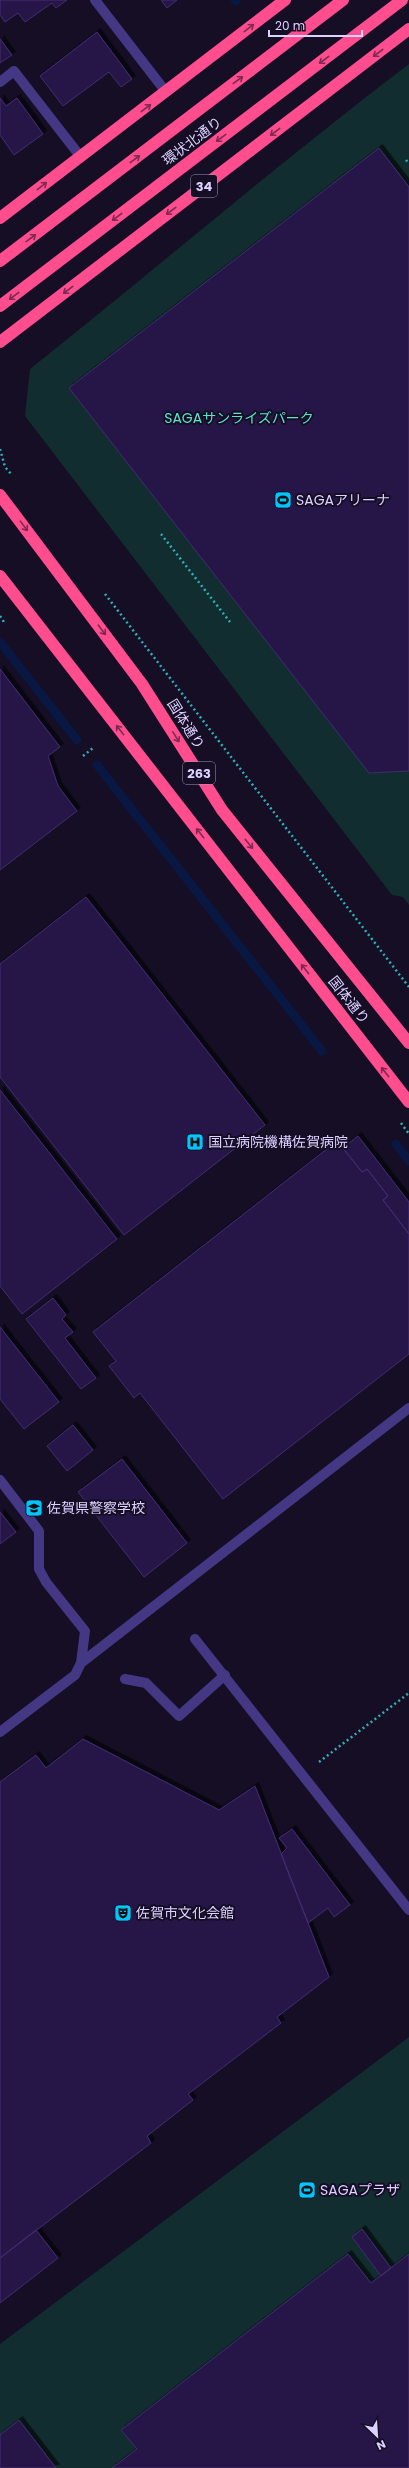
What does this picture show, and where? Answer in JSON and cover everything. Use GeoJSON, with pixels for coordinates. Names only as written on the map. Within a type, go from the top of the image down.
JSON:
{"type":"FeatureCollection","features":[{"type":"Feature","properties":{"kind":"highway"},"geometry":{"type":"LineString","coordinates":[[0,218],[285,0]]}},
{"type":"Feature","properties":{"kind":"highway","name":"環状北通り"},"geometry":{"type":"LineString","coordinates":[[0,306],[402,0]]}},
{"type":"Feature","properties":{"kind":"highway","name":"環状北通り"},"geometry":{"type":"LineString","coordinates":[[0,261],[338,4]]}},
{"type":"Feature","properties":{"kind":"highway","name":"34"},"geometry":{"type":"LineString","coordinates":[[0,342],[409,29]]}},
{"type":"Feature","properties":{"kind":"highway","name":"国体通り"},"geometry":{"type":"LineString","coordinates":[[0,495],[142,684],[222,810],[408,1039]]}},
{"type":"Feature","properties":{"kind":"highway","name":"国体通り"},"geometry":{"type":"LineString","coordinates":[[0,576],[409,1102]]}},
{"type":"Feature","properties":{"kind":"street"},"geometry":{"type":"LineString","coordinates":[[95,0],[166,92]]}},
{"type":"Feature","properties":{"kind":"street"},"geometry":{"type":"LineString","coordinates":[[0,82],[14,72],[80,156]]}},
{"type":"Feature","properties":{"kind":"street"},"geometry":{"type":"LineString","coordinates":[[81,1663],[409,1408]]}},
{"type":"Feature","properties":{"kind":"street"},"geometry":{"type":"LineString","coordinates":[[0,1480],[39,1531],[39,1570],[46,1582],[85,1631],[81,1663],[75,1674],[0,1732]]}},
{"type":"Feature","properties":{"kind":"street"},"geometry":{"type":"LineString","coordinates":[[195,1639],[409,1910]]}},
{"type":"Feature","properties":{"kind":"street"},"geometry":{"type":"LineString","coordinates":[[125,1679],[146,1683],[179,1716],[225,1676]]}},
{"type":"Feature","properties":{"kind":"path"},"geometry":{"type":"LineString","coordinates":[[406,160],[409,164]]}},
{"type":"Feature","properties":{"kind":"path"},"geometry":{"type":"LineString","coordinates":[[0,449],[5,466],[15,479]]}},
{"type":"Feature","properties":{"kind":"path"},"geometry":{"type":"LineString","coordinates":[[161,534],[230,622]]}},
{"type":"Feature","properties":{"kind":"path"},"geometry":{"type":"LineString","coordinates":[[101,589],[409,987]]}},
{"type":"Feature","properties":{"kind":"path"},"geometry":{"type":"LineString","coordinates":[[83,756],[93,748]]}},
{"type":"Feature","properties":{"kind":"path"},"geometry":{"type":"LineString","coordinates":[[318,1762],[409,1693]]}},
{"type":"Feature","properties":{"kind":"green space","name":"SAGAサンライズパーク"},"geometry":{"type":"Polygon","coordinates":[[[409,64],[409,905],[403,897],[392,895],[25,416],[30,369],[313,139],[409,64]]]}},
{"type":"Feature","properties":{"kind":"green space","name":"SAGAプラザ"},"geometry":{"type":"Polygon","coordinates":[[[409,2037],[409,2468],[0,2468],[0,2344],[409,2037]]]}},
{"type":"Feature","properties":{"kind":"building"},"geometry":{"type":"Polygon","coordinates":[[[0,0],[67,0],[56,8],[52,3],[25,22],[18,13],[5,22],[0,15],[0,0]]]}},
{"type":"Feature","properties":{"kind":"building"},"geometry":{"type":"Polygon","coordinates":[[[161,0],[177,0],[167,8],[161,0]]]}},
{"type":"Feature","properties":{"kind":"building"},"geometry":{"type":"Polygon","coordinates":[[[97,32],[132,79],[121,87],[109,72],[63,106],[40,76],[97,32]]]}},
{"type":"Feature","properties":{"kind":"building"},"geometry":{"type":"Polygon","coordinates":[[[0,39],[12,55],[0,63],[0,39]]]}},
{"type":"Feature","properties":{"kind":"building"},"geometry":{"type":"Polygon","coordinates":[[[0,98],[6,106],[17,98],[43,134],[14,155],[0,135],[0,98]]]}},
{"type":"Feature","properties":{"kind":"building","name":"SAGAサンライズパーク"},"geometry":{"type":"Polygon","coordinates":[[[379,148],[409,187],[409,771],[369,773],[69,388],[379,148]]]}},
{"type":"Feature","properties":{"kind":"building"},"geometry":{"type":"Polygon","coordinates":[[[0,669],[60,747],[48,756],[58,786],[77,811],[0,870],[0,669]]]}},
{"type":"Feature","properties":{"kind":"building"},"geometry":{"type":"Polygon","coordinates":[[[86,897],[265,1125],[124,1235],[0,1077],[0,964],[86,897]]]}},
{"type":"Feature","properties":{"kind":"building"},"geometry":{"type":"Polygon","coordinates":[[[0,1090],[117,1239],[22,1314],[0,1286],[0,1090]]]}},
{"type":"Feature","properties":{"kind":"building"},"geometry":{"type":"Polygon","coordinates":[[[358,1136],[409,1202],[409,1234],[383,1200],[388,1196],[367,1169],[362,1172],[343,1148],[358,1136]]]}},
{"type":"Feature","properties":{"kind":"building"},"geometry":{"type":"Polygon","coordinates":[[[337,1141],[362,1172],[367,1169],[388,1196],[383,1200],[409,1234],[409,1354],[223,1499],[140,1393],[134,1398],[109,1366],[116,1361],[93,1332],[337,1141]]]}},
{"type":"Feature","properties":{"kind":"building"},"geometry":{"type":"Polygon","coordinates":[[[53,1298],[66,1315],[62,1319],[73,1332],[65,1338],[96,1378],[81,1389],[26,1319],[53,1298]]]}},
{"type":"Feature","properties":{"kind":"building"},"geometry":{"type":"Polygon","coordinates":[[[0,1327],[59,1402],[24,1429],[0,1399],[0,1327]]]}},
{"type":"Feature","properties":{"kind":"building"},"geometry":{"type":"Polygon","coordinates":[[[73,1425],[93,1450],[67,1471],[47,1446],[73,1425]]]}},
{"type":"Feature","properties":{"kind":"building"},"geometry":{"type":"Polygon","coordinates":[[[122,1459],[187,1543],[144,1577],[78,1492],[122,1459]]]}},
{"type":"Feature","properties":{"kind":"building"},"geometry":{"type":"Polygon","coordinates":[[[0,1512],[16,1532],[0,1544],[0,1512]]]}},
{"type":"Feature","properties":{"kind":"building"},"geometry":{"type":"Polygon","coordinates":[[[83,1739],[219,1810],[255,1786],[329,1977],[277,2017],[281,2023],[188,2094],[193,2100],[147,2136],[151,2143],[0,2258],[0,1782],[36,1755],[46,1768],[83,1739]]]}},
{"type":"Feature","properties":{"kind":"building"},"geometry":{"type":"Polygon","coordinates":[[[292,1829],[350,1905],[334,1917],[328,1908],[308,1923],[281,1854],[287,1848],[279,1838],[292,1829]]]}},
{"type":"Feature","properties":{"kind":"building"},"geometry":{"type":"Polygon","coordinates":[[[362,2229],[391,2268],[381,2276],[352,2237],[362,2229]]]}},
{"type":"Feature","properties":{"kind":"building"},"geometry":{"type":"Polygon","coordinates":[[[36,2230],[58,2258],[0,2303],[0,2258],[36,2230]]]}},
{"type":"Feature","properties":{"kind":"building"},"geometry":{"type":"Polygon","coordinates":[[[348,2254],[371,2283],[409,2254],[409,2468],[112,2468],[137,2449],[121,2430],[348,2254]]]}},
{"type":"Feature","properties":{"kind":"building"},"geometry":{"type":"Polygon","coordinates":[[[19,2420],[56,2468],[0,2468],[0,2435],[19,2420]]]}},
{"type":"Feature","properties":{"kind":"waterway"},"geometry":{"type":"LineString","coordinates":[[0,642],[77,740]]}},
{"type":"Feature","properties":{"kind":"waterway"},"geometry":{"type":"LineString","coordinates":[[97,765],[322,1051]]}},
{"type":"Feature","properties":{"kind":"waterway"},"geometry":{"type":"LineString","coordinates":[[396,1144],[409,1161]]}},
{"type":"Feature","properties":{"kind":"place","name":"SAGAアリーナ"},"geometry":{"type":"Point","coordinates":[283,500]}},
{"type":"Feature","properties":{"kind":"place","name":"国立病院機構佐賀病院"},"geometry":{"type":"Point","coordinates":[195,1142]}},
{"type":"Feature","properties":{"kind":"place","name":"佐賀県警察学校"},"geometry":{"type":"Point","coordinates":[34,1508]}},
{"type":"Feature","properties":{"kind":"place","name":"佐賀市文化会館"},"geometry":{"type":"Point","coordinates":[123,1913]}},
{"type":"Feature","properties":{"kind":"place","name":"SAGAプラザ"},"geometry":{"type":"Point","coordinates":[307,2190]}}]}
